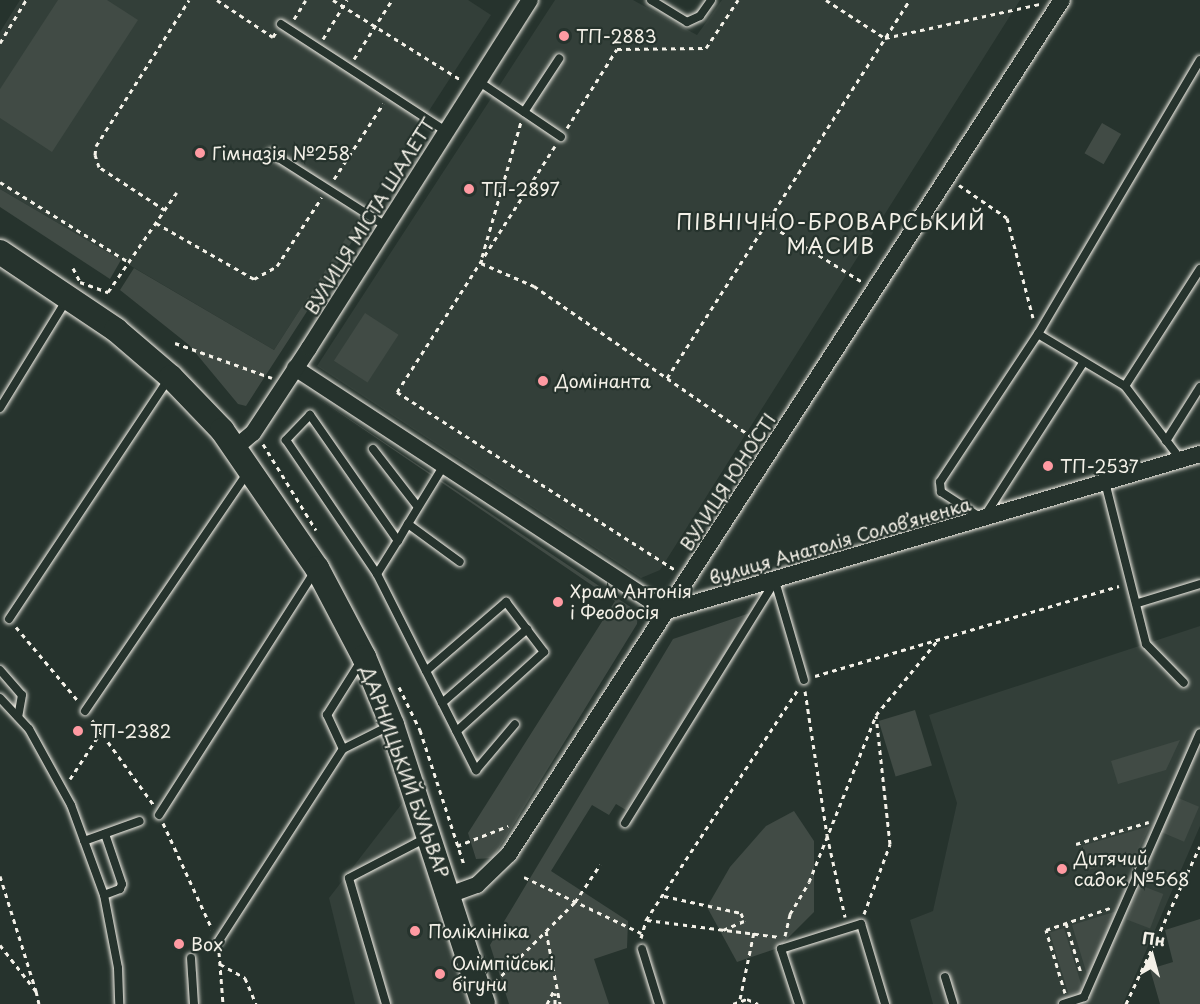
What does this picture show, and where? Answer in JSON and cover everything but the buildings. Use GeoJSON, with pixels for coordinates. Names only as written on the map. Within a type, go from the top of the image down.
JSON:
{"type":"FeatureCollection","features":[{"type":"Feature","properties":{"kind":"street","name":"ВУЛИЦЯ МІСТА ШАЛЕТТ"},"geometry":{"type":"LineString","coordinates":[[235,448],[254,432],[446,131],[471,82],[530,0]]}},
{"type":"Feature","properties":{"kind":"street","name":"ВУЛИЦЯ ЮНОСТІ"},"geometry":{"type":"LineString","coordinates":[[667,611],[1062,0]]}},
{"type":"Feature","properties":{"kind":"street","name":"ДАРНИЦЬКИЙ БУЛЬВАР"},"geometry":{"type":"LineString","coordinates":[[0,252],[116,330],[171,377],[235,448],[317,568],[364,657],[392,725],[483,1004]]}},
{"type":"Feature","properties":{"kind":"street"},"geometry":{"type":"LineString","coordinates":[[295,368],[667,611],[509,854],[477,885],[448,895]]}},
{"type":"Feature","properties":{"kind":"street","name":"вулиця Анатолія Соловʼяненка"},"geometry":{"type":"LineString","coordinates":[[667,611],[1200,454]]}},
{"type":"Feature","properties":{"kind":"lane"},"geometry":{"type":"LineString","coordinates":[[651,0],[687,22],[700,16],[711,0]]}},
{"type":"Feature","properties":{"kind":"lane"},"geometry":{"type":"LineString","coordinates":[[285,26],[446,131]]}},
{"type":"Feature","properties":{"kind":"lane"},"geometry":{"type":"LineString","coordinates":[[524,112],[559,59]]}},
{"type":"Feature","properties":{"kind":"lane"},"geometry":{"type":"LineString","coordinates":[[1083,363],[983,519],[945,496],[940,482],[1038,334],[1200,60]]}},
{"type":"Feature","properties":{"kind":"lane"},"geometry":{"type":"LineString","coordinates":[[471,82],[524,112],[561,137]]}},
{"type":"Feature","properties":{"kind":"lane"},"geometry":{"type":"LineString","coordinates":[[271,153],[386,225]]}},
{"type":"Feature","properties":{"kind":"lane"},"geometry":{"type":"LineString","coordinates":[[1125,386],[1200,269]]}},
{"type":"Feature","properties":{"kind":"lane"},"geometry":{"type":"LineString","coordinates":[[0,408],[69,297]]}},
{"type":"Feature","properties":{"kind":"lane"},"geometry":{"type":"LineString","coordinates":[[1038,334],[1083,363],[1125,386],[1181,460]]}},
{"type":"Feature","properties":{"kind":"lane"},"geometry":{"type":"LineString","coordinates":[[9,619],[171,377]]}},
{"type":"Feature","properties":{"kind":"lane"},"geometry":{"type":"LineString","coordinates":[[1166,441],[1200,387]]}},
{"type":"Feature","properties":{"kind":"lane"},"geometry":{"type":"LineString","coordinates":[[398,541],[310,415],[286,440],[377,574],[476,770],[515,724]]}},
{"type":"Feature","properties":{"kind":"lane"},"geometry":{"type":"LineString","coordinates":[[373,449],[418,507]]}},
{"type":"Feature","properties":{"kind":"lane"},"geometry":{"type":"LineString","coordinates":[[377,574],[444,465]]}},
{"type":"Feature","properties":{"kind":"lane"},"geometry":{"type":"LineString","coordinates":[[86,711],[251,469]]}},
{"type":"Feature","properties":{"kind":"lane"},"geometry":{"type":"LineString","coordinates":[[1105,482],[1133,581],[1146,644],[1184,683]]}},
{"type":"Feature","properties":{"kind":"lane"},"geometry":{"type":"LineString","coordinates":[[408,524],[460,562]]}},
{"type":"Feature","properties":{"kind":"lane"},"geometry":{"type":"LineString","coordinates":[[159,814],[317,568]]}},
{"type":"Feature","properties":{"kind":"lane"},"geometry":{"type":"LineString","coordinates":[[775,581],[804,680]]}},
{"type":"Feature","properties":{"kind":"lane"},"geometry":{"type":"LineString","coordinates":[[625,823],[775,581]]}},
{"type":"Feature","properties":{"kind":"lane"},"geometry":{"type":"LineString","coordinates":[[1138,603],[1200,584]]}},
{"type":"Feature","properties":{"kind":"lane"},"geometry":{"type":"LineString","coordinates":[[426,671],[506,602],[544,652],[457,731]]}},
{"type":"Feature","properties":{"kind":"lane"},"geometry":{"type":"LineString","coordinates":[[442,703],[526,629]]}},
{"type":"Feature","properties":{"kind":"lane"},"geometry":{"type":"LineString","coordinates":[[343,749],[327,715],[364,657]]}},
{"type":"Feature","properties":{"kind":"lane"},"geometry":{"type":"LineString","coordinates":[[0,670],[22,695],[18,717]]}},
{"type":"Feature","properties":{"kind":"lane"},"geometry":{"type":"LineString","coordinates":[[0,698],[29,729],[63,790],[84,841],[104,895],[118,968],[119,1004]]}},
{"type":"Feature","properties":{"kind":"lane"},"geometry":{"type":"LineString","coordinates":[[218,942],[343,749],[392,725]]}},
{"type":"Feature","properties":{"kind":"lane"},"geometry":{"type":"LineString","coordinates":[[1066,1003],[1084,997],[1200,733]]}},
{"type":"Feature","properties":{"kind":"lane"},"geometry":{"type":"LineString","coordinates":[[84,841],[140,821]]}},
{"type":"Feature","properties":{"kind":"lane"},"geometry":{"type":"LineString","coordinates":[[104,895],[120,889],[122,884],[105,834]]}},
{"type":"Feature","properties":{"kind":"lane"},"geometry":{"type":"LineString","coordinates":[[386,1004],[349,878],[429,837]]}},
{"type":"Feature","properties":{"kind":"lane"},"geometry":{"type":"LineString","coordinates":[[799,1004],[781,949],[861,924],[885,1004]]}},
{"type":"Feature","properties":{"kind":"lane"},"geometry":{"type":"LineString","coordinates":[[642,948],[659,1004]]}},
{"type":"Feature","properties":{"kind":"lane"},"geometry":{"type":"LineString","coordinates":[[191,958],[194,1004]]}},
{"type":"Feature","properties":{"kind":"lane"},"geometry":{"type":"LineString","coordinates":[[945,977],[953,1004]]}},
{"type":"Feature","properties":{"kind":"path"},"geometry":{"type":"LineString","coordinates":[[0,43],[26,0]]}},
{"type":"Feature","properties":{"kind":"path"},"geometry":{"type":"LineString","coordinates":[[165,210],[99,167],[95,155],[96,146],[189,0]]}},
{"type":"Feature","properties":{"kind":"path"},"geometry":{"type":"LineString","coordinates":[[217,0],[273,37],[306,0]]}},
{"type":"Feature","properties":{"kind":"path"},"geometry":{"type":"LineString","coordinates":[[333,0],[471,82]]}},
{"type":"Feature","properties":{"kind":"path"},"geometry":{"type":"LineString","coordinates":[[318,48],[347,0]]}},
{"type":"Feature","properties":{"kind":"path"},"geometry":{"type":"LineString","coordinates":[[348,68],[391,2],[385,0]]}},
{"type":"Feature","properties":{"kind":"path"},"geometry":{"type":"LineString","coordinates":[[675,570],[397,392],[617,49],[706,48],[738,0]]}},
{"type":"Feature","properties":{"kind":"path"},"geometry":{"type":"LineString","coordinates":[[826,0],[885,38],[1040,4]]}},
{"type":"Feature","properties":{"kind":"path"},"geometry":{"type":"LineString","coordinates":[[667,378],[909,0]]}},
{"type":"Feature","properties":{"kind":"path"},"geometry":{"type":"LineString","coordinates":[[156,223],[254,279],[277,266],[389,94]]}},
{"type":"Feature","properties":{"kind":"path"},"geometry":{"type":"LineString","coordinates":[[480,262],[524,112]]}},
{"type":"Feature","properties":{"kind":"path"},"geometry":{"type":"LineString","coordinates":[[947,177],[1007,218],[1038,334]]}},
{"type":"Feature","properties":{"kind":"path"},"geometry":{"type":"LineString","coordinates":[[0,182],[130,263]]}},
{"type":"Feature","properties":{"kind":"path"},"geometry":{"type":"LineString","coordinates":[[73,268],[80,282],[108,292],[177,192]]}},
{"type":"Feature","properties":{"kind":"path"},"geometry":{"type":"LineString","coordinates":[[765,222],[861,281]]}},
{"type":"Feature","properties":{"kind":"path"},"geometry":{"type":"LineString","coordinates":[[480,262],[534,286],[771,450]]}},
{"type":"Feature","properties":{"kind":"path"},"geometry":{"type":"LineString","coordinates":[[175,343],[273,378]]}},
{"type":"Feature","properties":{"kind":"path"},"geometry":{"type":"LineString","coordinates":[[642,948],[641,933],[646,920],[664,896],[804,680],[1133,581]]}},
{"type":"Feature","properties":{"kind":"path"},"geometry":{"type":"LineString","coordinates":[[9,619],[52,666],[159,814],[218,942],[223,1004]]}},
{"type":"Feature","properties":{"kind":"path"},"geometry":{"type":"LineString","coordinates":[[646,920],[720,932],[754,932],[784,938],[790,914],[809,882],[876,715],[937,640]]}},
{"type":"Feature","properties":{"kind":"path"},"geometry":{"type":"LineString","coordinates":[[804,680],[827,835],[847,928]]}},
{"type":"Feature","properties":{"kind":"path"},"geometry":{"type":"LineString","coordinates":[[861,924],[890,844],[876,715]]}},
{"type":"Feature","properties":{"kind":"path"},"geometry":{"type":"LineString","coordinates":[[63,790],[100,732]]}},
{"type":"Feature","properties":{"kind":"path"},"geometry":{"type":"LineString","coordinates":[[1076,844],[1163,818]]}},
{"type":"Feature","properties":{"kind":"path"},"geometry":{"type":"LineString","coordinates":[[457,846],[519,822]]}},
{"type":"Feature","properties":{"kind":"path"},"geometry":{"type":"LineString","coordinates":[[1126,1004],[1200,846]]}},
{"type":"Feature","properties":{"kind":"path"},"geometry":{"type":"LineString","coordinates":[[494,983],[575,902],[600,865]]}},
{"type":"Feature","properties":{"kind":"path"},"geometry":{"type":"LineString","coordinates":[[0,876],[39,1004]]}},
{"type":"Feature","properties":{"kind":"path"},"geometry":{"type":"LineString","coordinates":[[524,877],[641,933]]}},
{"type":"Feature","properties":{"kind":"path"},"geometry":{"type":"LineString","coordinates":[[664,896],[741,913],[744,921],[720,932]]}},
{"type":"Feature","properties":{"kind":"path"},"geometry":{"type":"LineString","coordinates":[[1066,1003],[1046,930],[1126,903]]}},
{"type":"Feature","properties":{"kind":"path"},"geometry":{"type":"LineString","coordinates":[[1066,923],[1087,990]]}},
{"type":"Feature","properties":{"kind":"path"},"geometry":{"type":"LineString","coordinates":[[546,931],[555,988],[560,1004]]}},
{"type":"Feature","properties":{"kind":"path"},"geometry":{"type":"LineString","coordinates":[[733,1004],[740,999],[754,932]]}},
{"type":"Feature","properties":{"kind":"path"},"geometry":{"type":"LineString","coordinates":[[0,945],[36,992]]}},
{"type":"Feature","properties":{"kind":"path"},"geometry":{"type":"LineString","coordinates":[[220,964],[245,978],[256,1004]]}},
{"type":"Feature","properties":{"kind":"path"},"geometry":{"type":"LineString","coordinates":[[548,1004],[555,988]]}},
{"type":"Feature","properties":{"kind":"path"},"geometry":{"type":"LineString","coordinates":[[555,988],[555,1004]]}},
{"type":"Feature","properties":{"kind":"path"},"geometry":{"type":"LineString","coordinates":[[740,999],[758,1004]]}},
{"type":"Feature","properties":{"kind":"shaded area","name":"Гімназія №258"},"geometry":{"type":"Polygon","coordinates":[[[20,0],[468,0],[491,15],[274,350],[0,189],[0,32],[20,0]]]}},
{"type":"Feature","properties":{"kind":"shaded area"},"geometry":{"type":"Polygon","coordinates":[[[58,0],[107,0],[138,20],[52,152],[0,118],[0,89],[58,0]]]}},
{"type":"Feature","properties":{"kind":"shaded area"},"geometry":{"type":"Polygon","coordinates":[[[555,0],[633,0],[697,35],[722,0],[1020,0],[660,570],[641,578],[317,366],[555,0]]]}},
{"type":"Feature","properties":{"kind":"shaded area"},"geometry":{"type":"Polygon","coordinates":[[[1102,123],[1121,134],[1104,164],[1084,153],[1102,123]]]}},
{"type":"Feature","properties":{"kind":"shaded area"},"geometry":{"type":"Polygon","coordinates":[[[0,189],[121,260],[110,279],[0,207],[0,189]]]}},
{"type":"Feature","properties":{"kind":"shaded area"},"geometry":{"type":"Polygon","coordinates":[[[360,216],[366,220],[246,406],[238,404],[189,345],[120,290],[134,268],[274,350],[360,216]]]}},
{"type":"Feature","properties":{"kind":"shaded area"},"geometry":{"type":"Polygon","coordinates":[[[365,313],[399,335],[368,383],[334,361],[365,313]]]}},
{"type":"Feature","properties":{"kind":"shaded area"},"geometry":{"type":"Polygon","coordinates":[[[309,392],[638,612],[637,624],[493,858],[476,859],[468,833],[615,601],[309,392]]]}},
{"type":"Feature","properties":{"kind":"shaded area"},"geometry":{"type":"Polygon","coordinates":[[[750,613],[626,810],[616,804],[609,815],[592,805],[551,871],[628,921],[627,948],[594,959],[609,1004],[509,1004],[490,945],[673,639],[750,613]]]}},
{"type":"Feature","properties":{"kind":"shaded area","name":"Дитячий садок №568"},"geometry":{"type":"Polygon","coordinates":[[[1200,626],[1200,826],[1123,1004],[933,1004],[910,920],[933,911],[957,803],[929,715],[1200,626]]]}},
{"type":"Feature","properties":{"kind":"shaded area"},"geometry":{"type":"Polygon","coordinates":[[[915,710],[932,765],[896,777],[879,721],[915,710]]]}},
{"type":"Feature","properties":{"kind":"shaded area"},"geometry":{"type":"Polygon","coordinates":[[[1180,740],[1166,770],[1118,784],[1111,761],[1180,740]]]}},
{"type":"Feature","properties":{"kind":"shaded area"},"geometry":{"type":"Polygon","coordinates":[[[407,797],[475,1004],[355,1004],[329,898],[407,797]]]}},
{"type":"Feature","properties":{"kind":"shaded area"},"geometry":{"type":"Polygon","coordinates":[[[1176,797],[1199,807],[1184,842],[1161,832],[1176,797]]]}},
{"type":"Feature","properties":{"kind":"shaded area"},"geometry":{"type":"Polygon","coordinates":[[[794,811],[814,841],[814,912],[778,948],[737,962],[707,907],[730,867],[766,826],[794,811]]]}},
{"type":"Feature","properties":{"kind":"shaded area"},"geometry":{"type":"Polygon","coordinates":[[[1150,826],[1136,856],[1088,870],[1081,846],[1150,826]]]}},
{"type":"Feature","properties":{"kind":"shaded area"},"geometry":{"type":"Polygon","coordinates":[[[1140,885],[1163,894],[1150,929],[1127,920],[1140,885]]]}},
{"type":"Feature","properties":{"kind":"shaded area"},"geometry":{"type":"Polygon","coordinates":[[[1117,911],[1088,978],[1072,925],[1117,911]]]}},
{"type":"Feature","properties":{"kind":"shaded area"},"geometry":{"type":"Polygon","coordinates":[[[1200,919],[1200,1004],[1160,1004],[1150,969],[1173,962],[1165,930],[1200,919]]]}},
{"type":"Feature","properties":{"kind":"shaded area"},"geometry":{"type":"Polygon","coordinates":[[[1064,928],[1083,990],[1069,995],[1050,932],[1064,928]]]}},
{"type":"Feature","properties":{"kind":"place","name":"ТП-2883"},"geometry":{"type":"Point","coordinates":[564,36]}},
{"type":"Feature","properties":{"kind":"place","name":"Гімназія №258"},"geometry":{"type":"Point","coordinates":[200,153]}},
{"type":"Feature","properties":{"kind":"place","name":"ТП-2897"},"geometry":{"type":"Point","coordinates":[469,189]}},
{"type":"Feature","properties":{"kind":"place","name":"Домінанта"},"geometry":{"type":"Point","coordinates":[543,381]}},
{"type":"Feature","properties":{"kind":"place","name":"ТП-2537"},"geometry":{"type":"Point","coordinates":[1048,466]}},
{"type":"Feature","properties":{"kind":"place","name":"Храм Антонія і Феодосія"},"geometry":{"type":"Point","coordinates":[558,602]}},
{"type":"Feature","properties":{"kind":"place","name":"ТП-2382"},"geometry":{"type":"Point","coordinates":[78,731]}},
{"type":"Feature","properties":{"kind":"place","name":"Дитячий садок №568"},"geometry":{"type":"Point","coordinates":[1062,869]}},
{"type":"Feature","properties":{"kind":"place","name":"Поліклініка"},"geometry":{"type":"Point","coordinates":[415,931]}},
{"type":"Feature","properties":{"kind":"place","name":"Box"},"geometry":{"type":"Point","coordinates":[179,944]}},
{"type":"Feature","properties":{"kind":"place","name":"Олімпійські бігуни"},"geometry":{"type":"Point","coordinates":[440,974]}},
{"type":"Feature","properties":{"kind":"district","name":"ПІВНІЧНО-БРОВАРСЬКИЙ МАСИВ"},"geometry":{"type":"Point","coordinates":[831,233]}}]}
